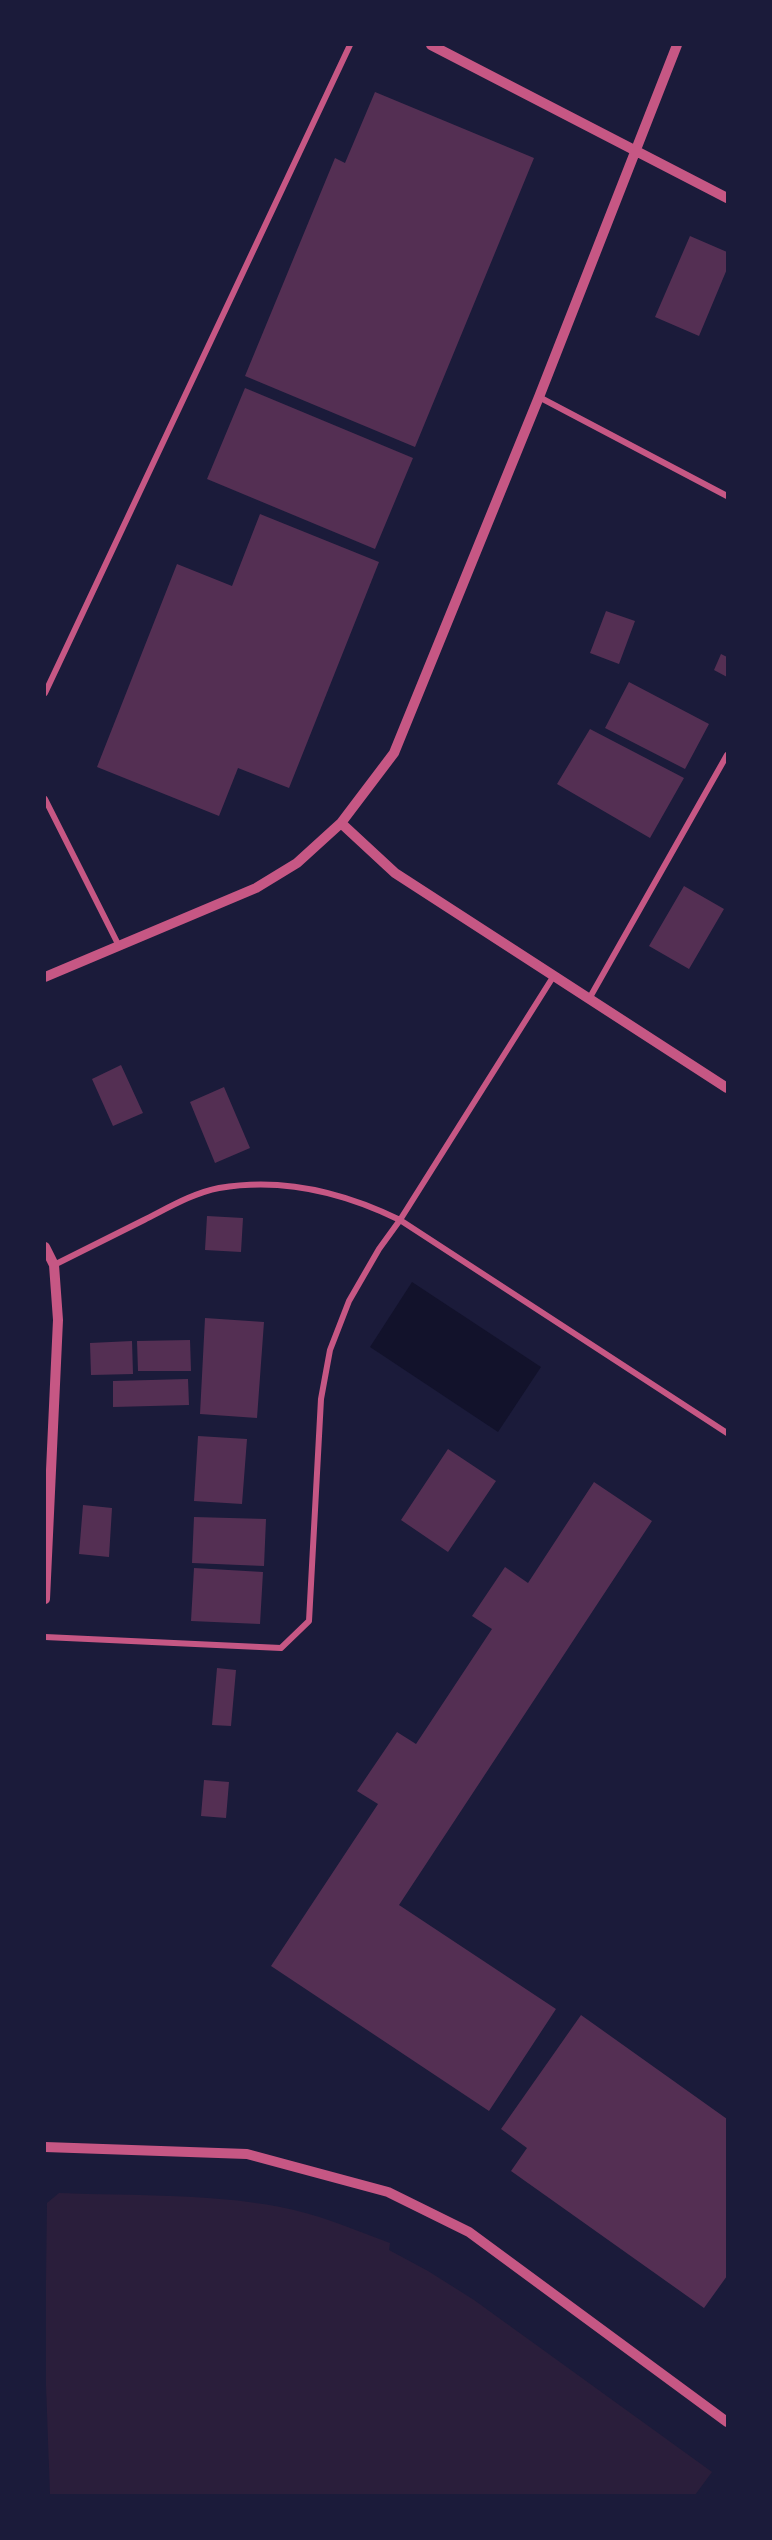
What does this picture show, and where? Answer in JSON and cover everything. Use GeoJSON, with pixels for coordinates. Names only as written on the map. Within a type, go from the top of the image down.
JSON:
{"type":"FeatureCollection","features":[{"type":"Feature","properties":{"kind":"street"},"geometry":{"type":"LineString","coordinates":[[45,693],[350,45]]}},
{"type":"Feature","properties":{"kind":"street"},"geometry":{"type":"LineString","coordinates":[[431,45],[727,198]]}},
{"type":"Feature","properties":{"kind":"street"},"geometry":{"type":"LineString","coordinates":[[45,977],[256,888],[297,863],[342,823],[394,753],[539,397],[677,45]]}},
{"type":"Feature","properties":{"kind":"street"},"geometry":{"type":"LineString","coordinates":[[539,397],[727,496]]}},
{"type":"Feature","properties":{"kind":"street"},"geometry":{"type":"LineString","coordinates":[[589,999],[727,755]]}},
{"type":"Feature","properties":{"kind":"street"},"geometry":{"type":"LineString","coordinates":[[720,767],[727,771]]}},
{"type":"Feature","properties":{"kind":"street"},"geometry":{"type":"LineString","coordinates":[[45,799],[119,946]]}},
{"type":"Feature","properties":{"kind":"street"},"geometry":{"type":"LineString","coordinates":[[342,823],[395,873],[727,1088]]}},
{"type":"Feature","properties":{"kind":"street"},"geometry":{"type":"LineString","coordinates":[[45,1637],[281,1648],[309,1622],[321,1399],[330,1350],[349,1301],[379,1249],[400,1220],[553,976]]}},
{"type":"Feature","properties":{"kind":"street"},"geometry":{"type":"LineString","coordinates":[[54,1265],[182,1200],[218,1188],[247,1185],[291,1185],[336,1193],[371,1205],[400,1220],[727,1433]]}},
{"type":"Feature","properties":{"kind":"street"},"geometry":{"type":"LineString","coordinates":[[45,1247],[54,1265],[58,1320],[45,1599]]}},
{"type":"Feature","properties":{"kind":"street"},"geometry":{"type":"LineString","coordinates":[[45,2147],[247,2154],[388,2192],[469,2232],[727,2422]]}},
{"type":"Feature","properties":{"kind":"shaded area"},"geometry":{"type":"Polygon","coordinates":[[[412,1282],[541,1367],[498,1432],[370,1347],[412,1282]]]}},
{"type":"Feature","properties":{"kind":"shaded area"},"geometry":{"type":"Polygon","coordinates":[[[59,2193],[178,2196],[267,2205],[318,2217],[390,2243],[389,2250],[474,2300],[712,2472],[695,2495],[50,2495],[45,2358],[47,2203],[59,2193]]]}},
{"type":"Feature","properties":{"kind":"building"},"geometry":{"type":"Polygon","coordinates":[[[375,92],[534,158],[415,447],[245,376],[335,158],[345,163],[375,92]]]}},
{"type":"Feature","properties":{"kind":"building"},"geometry":{"type":"Polygon","coordinates":[[[690,236],[727,252],[727,269],[699,336],[655,317],[690,236]]]}},
{"type":"Feature","properties":{"kind":"building"},"geometry":{"type":"Polygon","coordinates":[[[245,388],[413,458],[375,549],[207,479],[245,388]]]}},
{"type":"Feature","properties":{"kind":"building"},"geometry":{"type":"Polygon","coordinates":[[[260,514],[379,562],[289,788],[238,768],[219,816],[97,767],[177,564],[232,586],[260,514]]]}},
{"type":"Feature","properties":{"kind":"building"},"geometry":{"type":"Polygon","coordinates":[[[606,611],[635,621],[619,664],[590,653],[606,611]]]}},
{"type":"Feature","properties":{"kind":"building"},"geometry":{"type":"Polygon","coordinates":[[[721,654],[727,657],[727,677],[714,670],[721,654]]]}},
{"type":"Feature","properties":{"kind":"building"},"geometry":{"type":"Polygon","coordinates":[[[629,682],[709,724],[685,769],[605,728],[629,682]]]}},
{"type":"Feature","properties":{"kind":"building"},"geometry":{"type":"Polygon","coordinates":[[[590,729],[684,778],[650,838],[557,784],[590,729]]]}},
{"type":"Feature","properties":{"kind":"building"},"geometry":{"type":"Polygon","coordinates":[[[684,886],[724,909],[689,969],[649,946],[684,886]]]}},
{"type":"Feature","properties":{"kind":"building"},"geometry":{"type":"Polygon","coordinates":[[[121,1065],[143,1113],[113,1126],[92,1079],[121,1065]]]}},
{"type":"Feature","properties":{"kind":"building"},"geometry":{"type":"Polygon","coordinates":[[[224,1087],[250,1148],[215,1163],[190,1102],[224,1087]]]}},
{"type":"Feature","properties":{"kind":"building"},"geometry":{"type":"Polygon","coordinates":[[[207,1216],[243,1218],[241,1252],[205,1250],[207,1216]]]}},
{"type":"Feature","properties":{"kind":"building"},"geometry":{"type":"Polygon","coordinates":[[[205,1318],[264,1322],[257,1418],[200,1414],[205,1318]]]}},
{"type":"Feature","properties":{"kind":"building"},"geometry":{"type":"Polygon","coordinates":[[[190,1340],[191,1371],[138,1371],[137,1341],[190,1340]]]}},
{"type":"Feature","properties":{"kind":"building"},"geometry":{"type":"Polygon","coordinates":[[[132,1341],[133,1374],[91,1375],[90,1343],[132,1341]]]}},
{"type":"Feature","properties":{"kind":"building"},"geometry":{"type":"Polygon","coordinates":[[[188,1379],[189,1405],[113,1407],[113,1381],[188,1379]]]}},
{"type":"Feature","properties":{"kind":"building"},"geometry":{"type":"Polygon","coordinates":[[[198,1436],[247,1439],[242,1504],[194,1501],[198,1436]]]}},
{"type":"Feature","properties":{"kind":"building"},"geometry":{"type":"Polygon","coordinates":[[[448,1449],[496,1481],[448,1552],[401,1520],[448,1449]]]}},
{"type":"Feature","properties":{"kind":"building"},"geometry":{"type":"Polygon","coordinates":[[[594,1482],[652,1521],[399,1905],[556,2009],[489,2111],[271,1966],[378,1804],[357,1791],[397,1732],[416,1744],[492,1629],[472,1616],[505,1567],[528,1583],[594,1482]]]}},
{"type":"Feature","properties":{"kind":"building"},"geometry":{"type":"Polygon","coordinates":[[[83,1505],[112,1508],[109,1557],[79,1554],[83,1505]]]}},
{"type":"Feature","properties":{"kind":"building"},"geometry":{"type":"Polygon","coordinates":[[[194,1517],[266,1519],[264,1566],[192,1563],[194,1517]]]}},
{"type":"Feature","properties":{"kind":"building"},"geometry":{"type":"Polygon","coordinates":[[[194,1568],[263,1572],[260,1624],[191,1621],[194,1568]]]}},
{"type":"Feature","properties":{"kind":"building"},"geometry":{"type":"Polygon","coordinates":[[[217,1668],[236,1670],[231,1726],[212,1725],[217,1668]]]}},
{"type":"Feature","properties":{"kind":"building"},"geometry":{"type":"Polygon","coordinates":[[[204,1780],[229,1782],[226,1818],[201,1816],[204,1780]]]}},
{"type":"Feature","properties":{"kind":"building"},"geometry":{"type":"Polygon","coordinates":[[[581,2015],[727,2119],[727,2276],[704,2308],[511,2171],[527,2148],[501,2129],[581,2015]]]}}]}
